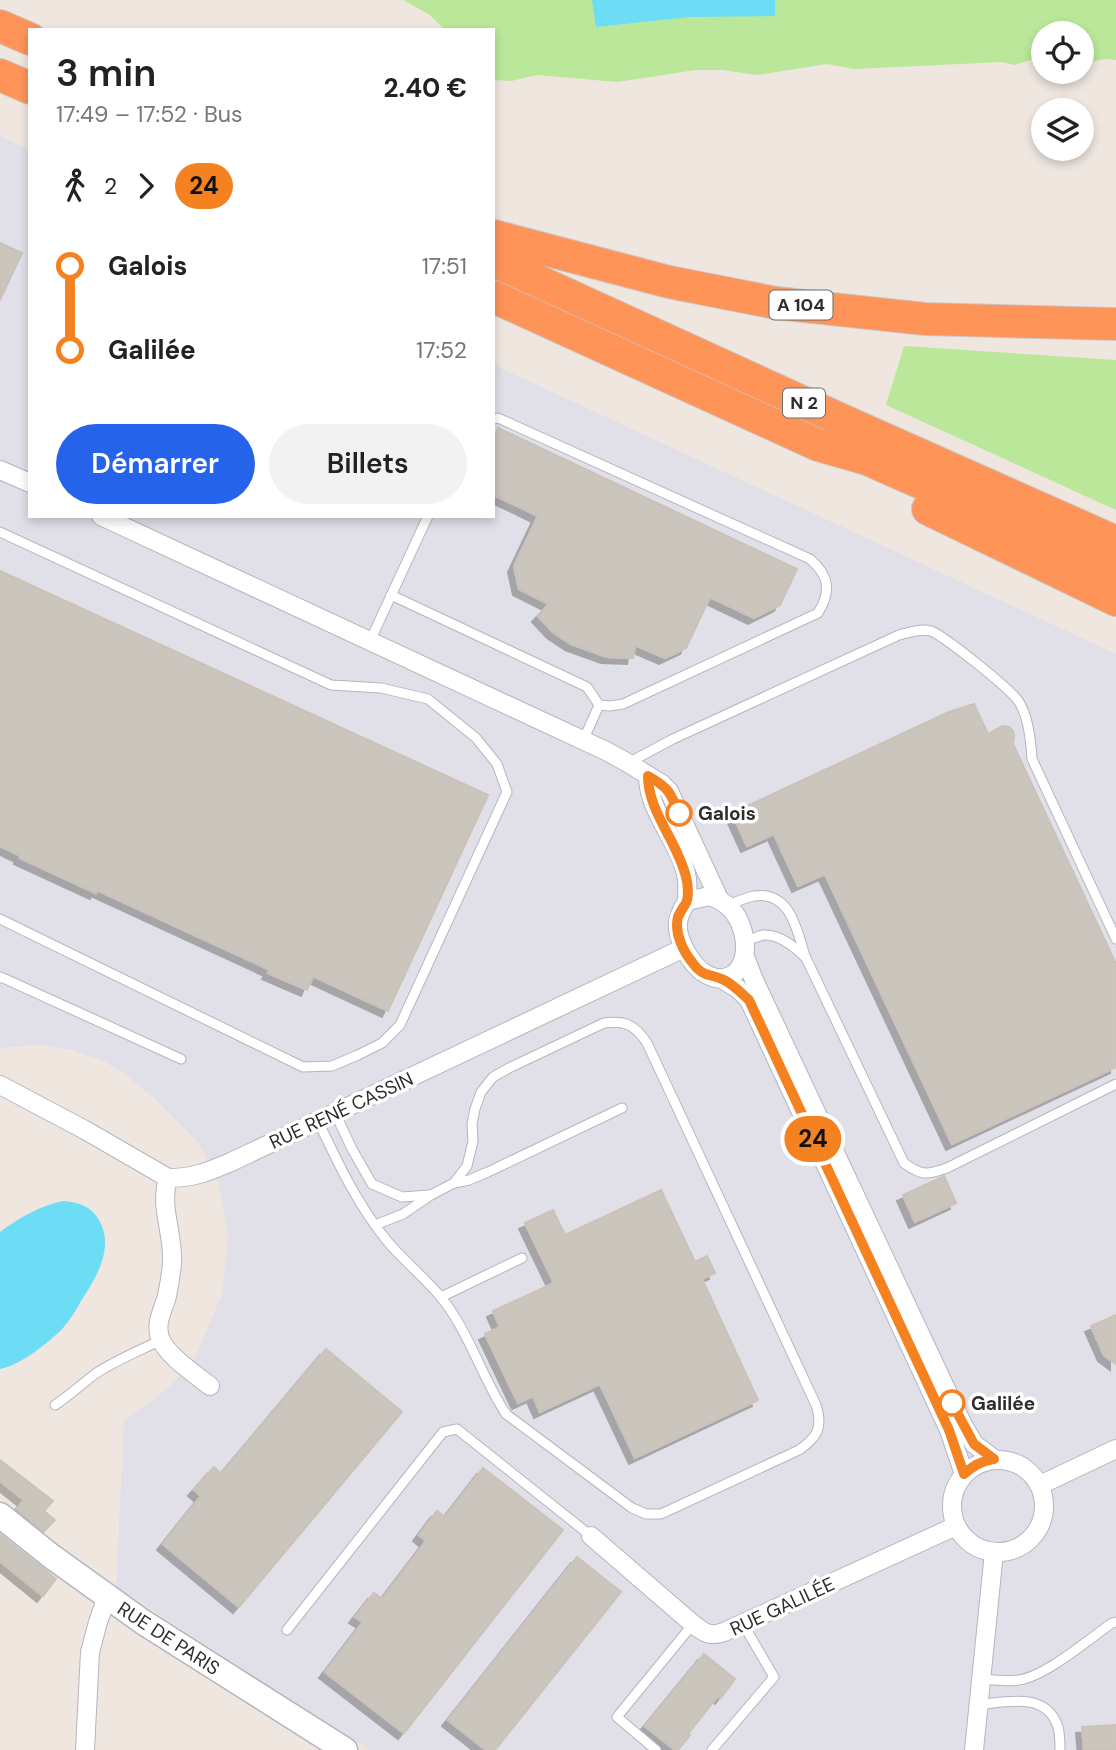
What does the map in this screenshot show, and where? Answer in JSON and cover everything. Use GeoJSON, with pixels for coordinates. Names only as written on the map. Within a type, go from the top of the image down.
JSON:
{"type":"FeatureCollection","features":[{"type":"Feature","properties":{"kind":"highway"},"geometry":{"type":"LineString","coordinates":[[0,26],[28,38]]}},
{"type":"Feature","properties":{"kind":"highway"},"geometry":{"type":"LineString","coordinates":[[0,75],[28,87]]}},
{"type":"Feature","properties":{"kind":"highway","name":"A 104"},"geometry":{"type":"LineString","coordinates":[[495,236],[669,282],[776,303],[925,318],[1116,324]]}},
{"type":"Feature","properties":{"kind":"highway","name":"N 2"},"geometry":{"type":"LineString","coordinates":[[495,261],[1116,542]]}},
{"type":"Feature","properties":{"kind":"highway"},"geometry":{"type":"LineString","coordinates":[[495,297],[818,445],[860,475],[1116,600]]}},
{"type":"Feature","properties":{"kind":"highway","name":"N 2"},"geometry":{"type":"LineString","coordinates":[[818,445],[867,460],[1116,569]]}},
{"type":"Feature","properties":{"kind":"street"},"geometry":{"type":"LineString","coordinates":[[0,470],[28,482]]}},
{"type":"Feature","properties":{"kind":"street"},"geometry":{"type":"LineString","coordinates":[[105,518],[583,741],[628,763],[662,784],[669,791],[723,902],[737,916],[745,935],[741,967],[722,979]]}},
{"type":"Feature","properties":{"kind":"street"},"geometry":{"type":"LineString","coordinates":[[648,776],[648,790],[687,878],[687,901],[678,918],[679,940],[690,961],[699,971],[722,979],[749,1000],[949,1430],[964,1474]]}},
{"type":"Feature","properties":{"kind":"street"},"geometry":{"type":"LineString","coordinates":[[687,901],[709,896],[723,902]]}},
{"type":"Feature","properties":{"kind":"street","name":"RUE RENÉ CASSIN"},"geometry":{"type":"LineString","coordinates":[[168,1178],[183,1178],[210,1172],[684,948]]}},
{"type":"Feature","properties":{"kind":"street"},"geometry":{"type":"LineString","coordinates":[[745,949],[754,980],[962,1423],[974,1444],[994,1459]]}},
{"type":"Feature","properties":{"kind":"street"},"geometry":{"type":"LineString","coordinates":[[0,1085],[168,1178],[164,1201],[172,1265],[167,1296],[158,1322],[161,1340],[166,1349],[211,1386]]}},
{"type":"Feature","properties":{"kind":"street"},"geometry":{"type":"LineString","coordinates":[[1040,1485],[1116,1450]]}},
{"type":"Feature","properties":{"kind":"street"},"geometry":{"type":"LineString","coordinates":[[994,1459],[1021,1465],[1040,1485],[1044,1499],[1040,1526],[1032,1538],[1008,1551],[982,1550],[971,1544],[962,1536],[952,1513],[956,1485],[964,1474],[982,1461],[994,1459]]}},
{"type":"Feature","properties":{"kind":"street","name":"RUE DE PARIS"},"geometry":{"type":"LineString","coordinates":[[0,1515],[148,1626],[345,1750]]}},
{"type":"Feature","properties":{"kind":"street","name":"RUE GALILÉE"},"geometry":{"type":"LineString","coordinates":[[591,1536],[704,1634],[710,1635],[724,1633],[956,1526]]}},
{"type":"Feature","properties":{"kind":"street"},"geometry":{"type":"LineString","coordinates":[[974,1750],[994,1552]]}},
{"type":"Feature","properties":{"kind":"street"},"geometry":{"type":"LineString","coordinates":[[85,1750],[90,1652],[107,1597]]}},
{"type":"Feature","properties":{"kind":"lane"},"geometry":{"type":"LineString","coordinates":[[495,419],[810,559],[817,565],[827,584],[826,600],[818,613],[623,704],[599,705]]}},
{"type":"Feature","properties":{"kind":"lane"},"geometry":{"type":"LineString","coordinates":[[370,641],[427,518]]}},
{"type":"Feature","properties":{"kind":"lane"},"geometry":{"type":"LineString","coordinates":[[0,531],[331,685],[381,688],[428,699],[476,737],[497,764],[507,792],[400,1024],[382,1043],[332,1066],[303,1067],[0,919]]}},
{"type":"Feature","properties":{"kind":"lane"},"geometry":{"type":"LineString","coordinates":[[391,595],[587,687],[599,705]]}},
{"type":"Feature","properties":{"kind":"lane"},"geometry":{"type":"LineString","coordinates":[[628,763],[673,739],[899,635],[918,630],[930,631],[995,678],[1019,702],[1030,733],[1032,759],[1116,939]]}},
{"type":"Feature","properties":{"kind":"lane"},"geometry":{"type":"LineString","coordinates":[[583,741],[599,705]]}},
{"type":"Feature","properties":{"kind":"lane"},"geometry":{"type":"LineString","coordinates":[[723,902],[769,896],[783,903],[794,919],[806,958],[904,1163],[917,1172],[929,1174],[947,1168],[1116,1084]]}},
{"type":"Feature","properties":{"kind":"lane"},"geometry":{"type":"LineString","coordinates":[[745,949],[763,935],[794,946],[806,958]]}},
{"type":"Feature","properties":{"kind":"lane"},"geometry":{"type":"LineString","coordinates":[[0,978],[181,1059]]}},
{"type":"Feature","properties":{"kind":"lane"},"geometry":{"type":"LineString","coordinates":[[317,1121],[342,1171],[375,1225],[441,1297],[463,1331],[494,1396],[506,1413],[632,1508],[646,1514],[661,1514],[672,1510],[810,1443],[818,1431],[820,1418],[816,1405],[647,1043],[639,1032],[628,1024],[616,1021],[604,1023],[493,1077],[481,1092],[475,1109],[473,1142],[467,1166],[454,1183]]}},
{"type":"Feature","properties":{"kind":"lane"},"geometry":{"type":"LineString","coordinates":[[375,1225],[403,1214],[454,1183],[488,1172],[622,1108]]}},
{"type":"Feature","properties":{"kind":"lane"},"geometry":{"type":"LineString","coordinates":[[335,1113],[372,1184],[402,1197],[431,1195]]}},
{"type":"Feature","properties":{"kind":"lane"},"geometry":{"type":"LineString","coordinates":[[441,1297],[522,1258]]}},
{"type":"Feature","properties":{"kind":"lane"},"geometry":{"type":"LineString","coordinates":[[55,1405],[94,1375],[161,1340]]}},
{"type":"Feature","properties":{"kind":"lane"},"geometry":{"type":"LineString","coordinates":[[287,1630],[443,1432],[457,1429],[591,1536]]}},
{"type":"Feature","properties":{"kind":"lane"},"geometry":{"type":"LineString","coordinates":[[980,1679],[1017,1681],[1030,1678],[1116,1622]]}},
{"type":"Feature","properties":{"kind":"lane"},"geometry":{"type":"LineString","coordinates":[[656,1750],[617,1717],[693,1624]]}},
{"type":"Feature","properties":{"kind":"lane"},"geometry":{"type":"LineString","coordinates":[[712,1750],[774,1677],[743,1624]]}},
{"type":"Feature","properties":{"kind":"lane"},"geometry":{"type":"LineString","coordinates":[[978,1705],[1023,1700],[1039,1704],[1050,1713],[1059,1728],[1060,1750]]}},
{"type":"Feature","properties":{"kind":"shaded area"},"geometry":{"type":"Polygon","coordinates":[[[0,136],[28,149],[28,518],[495,518],[495,365],[1116,654],[1116,1750],[370,1750],[116,1587],[124,1420],[181,1376],[196,1356],[222,1294],[228,1237],[219,1185],[200,1145],[155,1099],[129,1077],[102,1060],[71,1050],[39,1045],[0,1049],[0,136]]]}},
{"type":"Feature","properties":{"kind":"green space"},"geometry":{"type":"Polygon","coordinates":[[[403,0],[1116,0],[1116,60],[1094,61],[1094,21],[1031,21],[1031,60],[1014,65],[1002,62],[854,69],[827,64],[757,75],[722,70],[696,70],[617,82],[538,75],[511,81],[495,79],[495,28],[443,28],[430,15],[403,0]]]}},
{"type":"Feature","properties":{"kind":"green space"},"geometry":{"type":"Polygon","coordinates":[[[904,346],[1116,360],[1116,510],[886,405],[904,346]]]}},
{"type":"Feature","properties":{"kind":"water"},"geometry":{"type":"Polygon","coordinates":[[[592,0],[775,0],[775,16],[689,17],[596,27],[592,0]]]}},
{"type":"Feature","properties":{"kind":"water"},"geometry":{"type":"Polygon","coordinates":[[[63,1201],[84,1206],[99,1220],[105,1241],[102,1262],[63,1328],[42,1347],[0,1369],[0,1232],[30,1213],[63,1201]]]}},
{"type":"Feature","properties":{"kind":"building"},"geometry":{"type":"Polygon","coordinates":[[[0,243],[22,253],[0,300],[0,243]]]}},
{"type":"Feature","properties":{"kind":"building"},"geometry":{"type":"Polygon","coordinates":[[[498,428],[797,569],[780,605],[754,618],[710,597],[686,648],[665,658],[635,645],[633,658],[607,657],[571,644],[553,632],[538,616],[549,604],[519,589],[514,566],[538,516],[495,495],[495,435],[498,428]]]}},
{"type":"Feature","properties":{"kind":"building"},"geometry":{"type":"Polygon","coordinates":[[[0,571],[488,795],[388,1011],[313,976],[307,990],[268,973],[270,970],[97,890],[96,893],[0,846],[0,571]]]}},
{"type":"Feature","properties":{"kind":"building"},"geometry":{"type":"Polygon","coordinates":[[[974,704],[988,734],[1002,726],[1013,731],[1013,744],[1116,964],[1116,1067],[952,1144],[825,874],[798,886],[774,834],[747,846],[732,813],[949,712],[974,704]]]}},
{"type":"Feature","properties":{"kind":"building"},"geometry":{"type":"Polygon","coordinates":[[[944,1176],[956,1203],[915,1222],[903,1195],[944,1176]]]}},
{"type":"Feature","properties":{"kind":"building"},"geometry":{"type":"Polygon","coordinates":[[[661,1190],[695,1262],[707,1256],[715,1273],[702,1279],[758,1400],[635,1458],[600,1384],[540,1412],[533,1396],[518,1403],[485,1334],[500,1327],[493,1311],[554,1283],[525,1223],[553,1210],[565,1235],[661,1190]]]}},
{"type":"Feature","properties":{"kind":"building"},"geometry":{"type":"Polygon","coordinates":[[[1116,1315],[1116,1364],[1104,1355],[1091,1326],[1116,1315]]]}},
{"type":"Feature","properties":{"kind":"building"},"geometry":{"type":"Polygon","coordinates":[[[326,1349],[402,1412],[239,1607],[163,1544],[201,1496],[194,1490],[214,1467],[221,1474],[326,1349]]]}},
{"type":"Feature","properties":{"kind":"building"},"geometry":{"type":"Polygon","coordinates":[[[0,1460],[53,1501],[44,1511],[55,1520],[44,1531],[17,1509],[24,1500],[0,1481],[0,1460]]]}},
{"type":"Feature","properties":{"kind":"building"},"geometry":{"type":"Polygon","coordinates":[[[483,1468],[563,1530],[404,1733],[325,1672],[363,1622],[355,1617],[374,1593],[382,1599],[426,1541],[419,1535],[437,1511],[445,1517],[483,1468]]]}},
{"type":"Feature","properties":{"kind":"building"},"geometry":{"type":"Polygon","coordinates":[[[0,1534],[56,1579],[43,1596],[0,1561],[0,1534]]]}},
{"type":"Feature","properties":{"kind":"building"},"geometry":{"type":"Polygon","coordinates":[[[577,1557],[621,1592],[495,1750],[486,1750],[448,1720],[577,1557]]]}},
{"type":"Feature","properties":{"kind":"building"},"geometry":{"type":"Polygon","coordinates":[[[704,1654],[735,1679],[721,1698],[718,1696],[678,1750],[675,1750],[645,1726],[704,1654]]]}},
{"type":"Feature","properties":{"kind":"building"},"geometry":{"type":"Polygon","coordinates":[[[1116,1725],[1116,1750],[1084,1750],[1082,1727],[1116,1725]]]}},
{"type":"Feature","properties":{"kind":"bus line","name":"24"},"geometry":{"type":"LineString","coordinates":[[679,813],[669,791],[648,776],[648,790],[687,878],[687,901],[678,918],[679,940],[690,961],[699,971],[722,979],[749,1000],[949,1430],[964,1474],[972,1466],[994,1459],[974,1444],[952,1403]]}},
{"type":"Feature","properties":{"kind":"place","name":"Galois"},"geometry":{"type":"Point","coordinates":[679,813]}},
{"type":"Feature","properties":{"kind":"place","name":"Galilée"},"geometry":{"type":"Point","coordinates":[952,1403]}}]}
